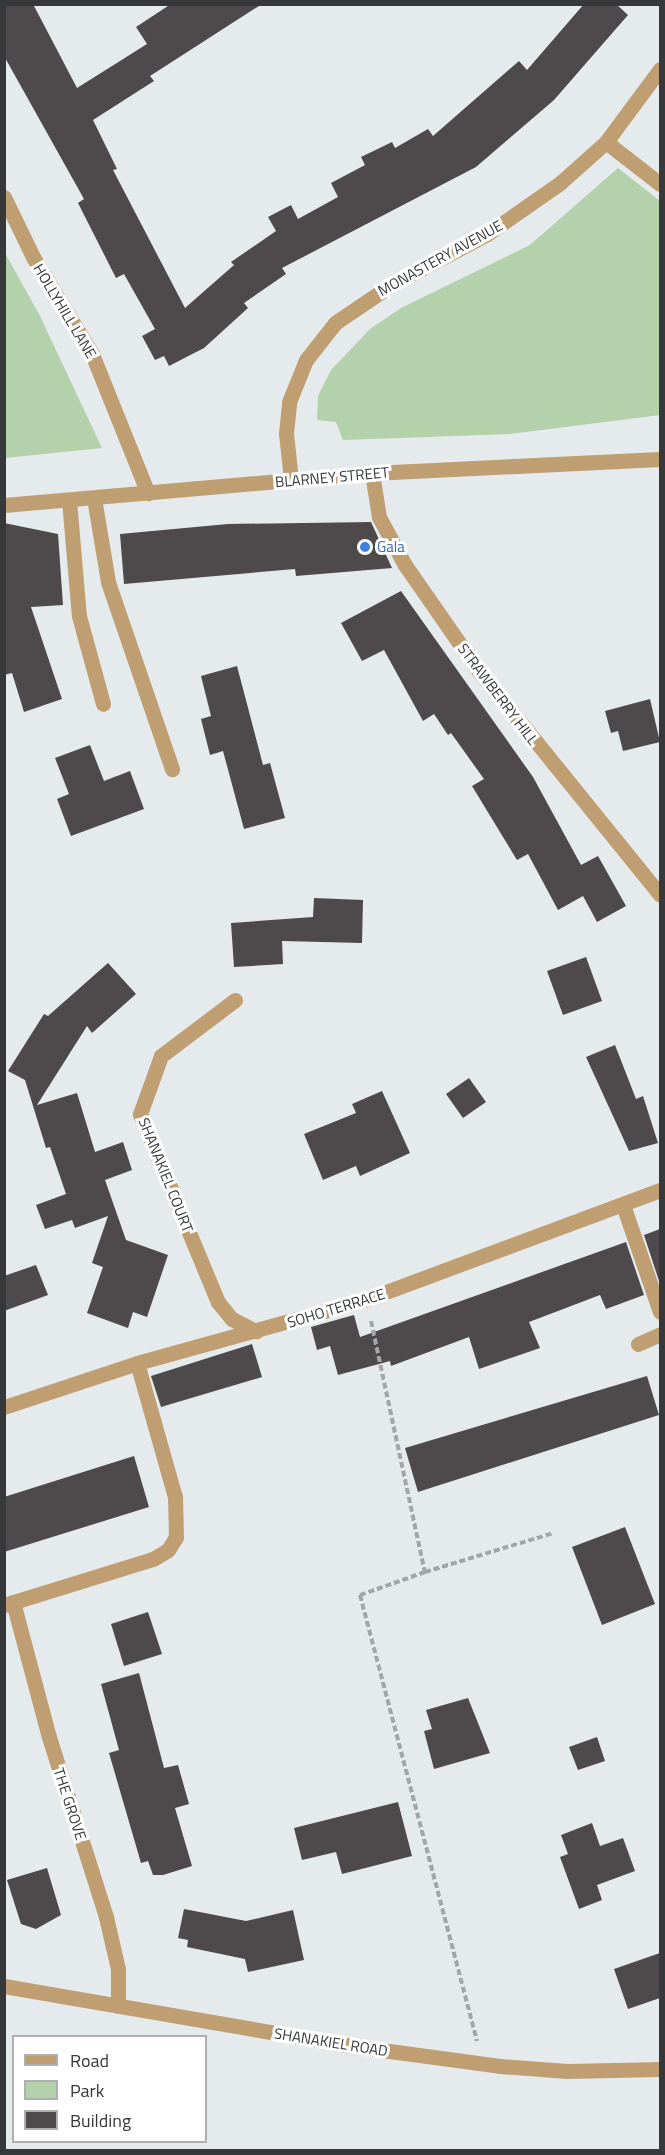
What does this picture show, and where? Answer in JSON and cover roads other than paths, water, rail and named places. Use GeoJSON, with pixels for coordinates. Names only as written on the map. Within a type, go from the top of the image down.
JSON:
{"type":"FeatureCollection","features":[{"type":"Feature","properties":{"kind":"street","name":"MONASTERY AVENUE"},"geometry":{"type":"LineString","coordinates":[[291,480],[285,434],[289,402],[306,360],[334,323],[364,301],[518,214],[606,142],[660,69]]}},
{"type":"Feature","properties":{"kind":"street"},"geometry":{"type":"LineString","coordinates":[[606,142],[660,184]]}},
{"type":"Feature","properties":{"kind":"street","name":"HOLLYHILL LANE"},"geometry":{"type":"LineString","coordinates":[[4,197],[33,257],[93,354],[148,493]]}},
{"type":"Feature","properties":{"kind":"street","name":"BLARNEY STREET"},"geometry":{"type":"LineString","coordinates":[[4,505],[372,473],[660,459]]}},
{"type":"Feature","properties":{"kind":"street","name":"STRAWBERRY HILL"},"geometry":{"type":"LineString","coordinates":[[372,473],[379,517],[405,565],[478,670],[660,895]]}},
{"type":"Feature","properties":{"kind":"street"},"geometry":{"type":"LineString","coordinates":[[94,498],[101,559],[172,769]]}},
{"type":"Feature","properties":{"kind":"street"},"geometry":{"type":"LineString","coordinates":[[69,500],[79,616],[103,704]]}},
{"type":"Feature","properties":{"kind":"street","name":"SHANAKIEL COURT"},"geometry":{"type":"LineString","coordinates":[[235,1000],[161,1056],[140,1114],[218,1302],[232,1319],[256,1331]]}},
{"type":"Feature","properties":{"kind":"street","name":"SOHO TERRACE"},"geometry":{"type":"LineString","coordinates":[[4,1407],[137,1363],[367,1299],[660,1190]]}},
{"type":"Feature","properties":{"kind":"street"},"geometry":{"type":"LineString","coordinates":[[623,1205],[660,1312]]}},
{"type":"Feature","properties":{"kind":"street"},"geometry":{"type":"LineString","coordinates":[[638,1344],[660,1334]]}},
{"type":"Feature","properties":{"kind":"street","name":"THE GROVE"},"geometry":{"type":"LineString","coordinates":[[118,2006],[118,1969],[108,1924],[9,1604],[153,1559],[168,1550],[176,1537],[175,1497],[137,1363]]}},
{"type":"Feature","properties":{"kind":"street","name":"SHANAKIEL ROAD"},"geometry":{"type":"LineString","coordinates":[[4,1986],[483,2063],[567,2071],[660,2068]]}},
{"type":"Feature","properties":{"kind":"place","name":"Gala"},"geometry":{"type":"Point","coordinates":[365,547]}}]}
